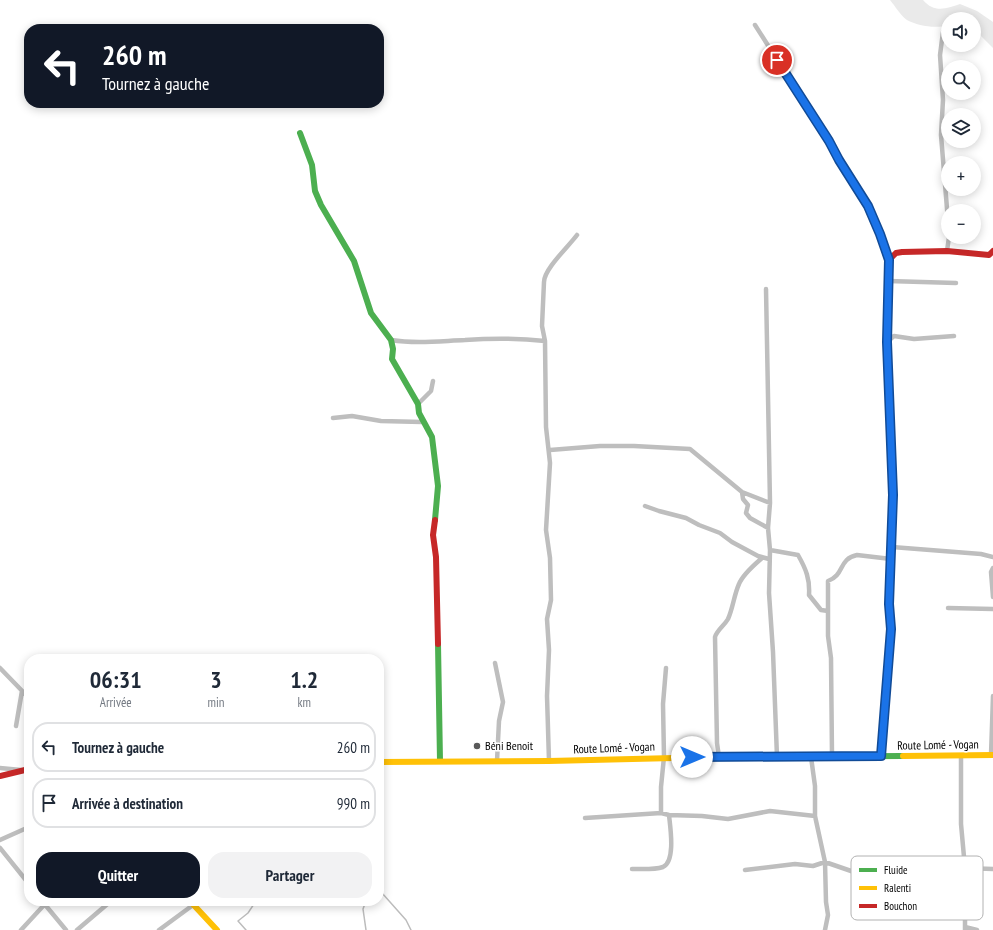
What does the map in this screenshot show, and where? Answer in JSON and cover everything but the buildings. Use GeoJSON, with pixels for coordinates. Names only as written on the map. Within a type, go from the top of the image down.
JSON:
{"type":"FeatureCollection","features":[{"type":"Feature","properties":{"kind":"street"},"geometry":{"type":"LineString","coordinates":[[755,25],[829,141],[839,160],[868,206],[889,260],[887,342],[893,495],[889,604],[891,629],[881,756]]}},
{"type":"Feature","properties":{"kind":"street"},"geometry":{"type":"LineString","coordinates":[[941,47],[940,55],[943,100],[941,136],[947,204]]}},
{"type":"Feature","properties":{"kind":"street"},"geometry":{"type":"LineString","coordinates":[[300,133],[312,165],[315,191],[321,205],[354,261],[371,313],[391,340],[393,349],[392,359],[418,404],[422,422],[432,437],[438,486],[433,535],[436,557],[438,621],[440,761]]}},
{"type":"Feature","properties":{"kind":"street"},"geometry":{"type":"LineString","coordinates":[[549,761],[547,696],[549,650],[547,619],[552,600],[550,558],[546,530],[550,450],[546,427],[545,341],[542,326],[544,279],[551,267],[577,235]]}},
{"type":"Feature","properties":{"kind":"street"},"geometry":{"type":"LineString","coordinates":[[947,251],[948,244]]}},
{"type":"Feature","properties":{"kind":"street"},"geometry":{"type":"LineString","coordinates":[[889,260],[896,253],[902,252],[947,251],[989,255],[993,252]]}},
{"type":"Feature","properties":{"kind":"street"},"geometry":{"type":"LineString","coordinates":[[888,281],[956,283]]}},
{"type":"Feature","properties":{"kind":"street"},"geometry":{"type":"LineString","coordinates":[[766,289],[770,503],[768,528],[770,550],[769,592],[774,652],[777,757]]}},
{"type":"Feature","properties":{"kind":"street"},"geometry":{"type":"LineString","coordinates":[[887,342],[894,336],[914,339],[954,336]]}},
{"type":"Feature","properties":{"kind":"street"},"geometry":{"type":"LineString","coordinates":[[391,340],[425,343],[506,338],[545,341]]}},
{"type":"Feature","properties":{"kind":"street"},"geometry":{"type":"LineString","coordinates":[[418,404],[431,392],[433,381]]}},
{"type":"Feature","properties":{"kind":"street"},"geometry":{"type":"LineString","coordinates":[[333,418],[352,416],[381,421],[422,422]]}},
{"type":"Feature","properties":{"kind":"street"},"geometry":{"type":"LineString","coordinates":[[550,450],[600,446],[690,449],[742,492],[770,503]]}},
{"type":"Feature","properties":{"kind":"street"},"geometry":{"type":"LineString","coordinates":[[742,492],[743,499],[748,505],[746,513],[750,518],[768,528]]}},
{"type":"Feature","properties":{"kind":"street"},"geometry":{"type":"LineString","coordinates":[[645,506],[659,511],[679,515],[699,526],[720,533],[732,542],[762,558],[769,559]]}},
{"type":"Feature","properties":{"kind":"street"},"geometry":{"type":"LineString","coordinates":[[892,548],[981,554],[993,557]]}},
{"type":"Feature","properties":{"kind":"street"},"geometry":{"type":"LineString","coordinates":[[770,550],[798,555],[807,571],[809,595],[821,610],[828,611]]}},
{"type":"Feature","properties":{"kind":"street"},"geometry":{"type":"LineString","coordinates":[[832,756],[831,658],[828,636],[828,581],[833,579],[839,573],[848,558],[858,555],[891,559]]}},
{"type":"Feature","properties":{"kind":"street"},"geometry":{"type":"LineString","coordinates":[[719,757],[717,744],[716,633],[726,623],[739,583],[747,572],[762,558]]}},
{"type":"Feature","properties":{"kind":"street"},"geometry":{"type":"LineString","coordinates":[[993,568],[990,572],[993,597]]}},
{"type":"Feature","properties":{"kind":"street"},"geometry":{"type":"LineString","coordinates":[[948,608],[993,608]]}},
{"type":"Feature","properties":{"kind":"street"},"geometry":{"type":"LineString","coordinates":[[495,663],[502,702],[499,721],[497,761]]}},
{"type":"Feature","properties":{"kind":"street"},"geometry":{"type":"LineString","coordinates":[[0,668],[22,691],[16,726]]}},
{"type":"Feature","properties":{"kind":"street"},"geometry":{"type":"LineString","coordinates":[[661,813],[661,787],[664,757],[663,704],[666,668]]}},
{"type":"Feature","properties":{"kind":"street"},"geometry":{"type":"LineString","coordinates":[[992,755],[993,696]]}},
{"type":"Feature","properties":{"kind":"street","name":"Route Lomé - Vogan"},"geometry":{"type":"LineString","coordinates":[[384,762],[549,761],[664,757],[992,755]]}},
{"type":"Feature","properties":{"kind":"street"},"geometry":{"type":"LineString","coordinates":[[961,756],[961,824],[964,856]]}},
{"type":"Feature","properties":{"kind":"street"},"geometry":{"type":"LineString","coordinates":[[811,757],[815,786],[814,816],[825,862],[826,902],[828,915],[825,930]]}},
{"type":"Feature","properties":{"kind":"street"},"geometry":{"type":"LineString","coordinates":[[0,768],[21,770]]}},
{"type":"Feature","properties":{"kind":"street"},"geometry":{"type":"LineString","coordinates":[[0,776],[24,770]]}},
{"type":"Feature","properties":{"kind":"street"},"geometry":{"type":"LineString","coordinates":[[585,818],[661,813],[669,815],[702,816],[728,819],[770,811],[814,816]]}},
{"type":"Feature","properties":{"kind":"street"},"geometry":{"type":"LineString","coordinates":[[632,869],[665,866],[672,840],[669,815]]}},
{"type":"Feature","properties":{"kind":"street"},"geometry":{"type":"LineString","coordinates":[[0,840],[24,829]]}},
{"type":"Feature","properties":{"kind":"street"},"geometry":{"type":"LineString","coordinates":[[0,848],[24,878]]}},
{"type":"Feature","properties":{"kind":"street"},"geometry":{"type":"LineString","coordinates":[[745,870],[795,864],[813,866],[825,862],[851,871]]}},
{"type":"Feature","properties":{"kind":"street"},"geometry":{"type":"LineString","coordinates":[[983,869],[993,869]]}},
{"type":"Feature","properties":{"kind":"street"},"geometry":{"type":"LineString","coordinates":[[21,930],[41,906]]}},
{"type":"Feature","properties":{"kind":"street"},"geometry":{"type":"LineString","coordinates":[[46,906],[66,930]]}},
{"type":"Feature","properties":{"kind":"street"},"geometry":{"type":"LineString","coordinates":[[78,930],[105,906]]}},
{"type":"Feature","properties":{"kind":"street"},"geometry":{"type":"LineString","coordinates":[[160,930],[188,906]]}},
{"type":"Feature","properties":{"kind":"street"},"geometry":{"type":"LineString","coordinates":[[194,906],[217,930]]}},
{"type":"Feature","properties":{"kind":"street"},"geometry":{"type":"LineString","coordinates":[[965,929],[976,930]]}},
{"type":"Feature","properties":{"kind":"shaded area"},"geometry":{"type":"Polygon","coordinates":[[[890,0],[923,0],[931,7],[940,9],[960,4],[978,12],[941,12],[941,26],[933,27],[911,22],[900,13],[890,0]]]}},
{"type":"Feature","properties":{"kind":"shaded area"},"geometry":{"type":"Polygon","coordinates":[[[981,14],[993,22],[993,48],[981,36],[981,14]]]}},
{"type":"Feature","properties":{"kind":"waterway"},"geometry":{"type":"LineString","coordinates":[[384,895],[406,920],[411,930]]}},
{"type":"Feature","properties":{"kind":"waterway"},"geometry":{"type":"LineString","coordinates":[[246,930],[238,921],[248,913],[253,906]]}},
{"type":"Feature","properties":{"kind":"waterway"},"geometry":{"type":"LineString","coordinates":[[364,906],[363,909],[366,930]]}},
{"type":"Feature","properties":{"kind":"traffic: fast"},"geometry":{"type":"LineString","coordinates":[[300,133],[312,165],[315,191],[321,205],[354,261],[371,313],[391,340],[393,349],[392,359],[418,404],[419,413],[432,437],[438,486],[435,520]]}},
{"type":"Feature","properties":{"kind":"traffic: fast"},"geometry":{"type":"LineString","coordinates":[[438,644],[440,761]]}},
{"type":"Feature","properties":{"kind":"traffic: fast"},"geometry":{"type":"LineString","coordinates":[[716,757],[903,756]]}},
{"type":"Feature","properties":{"kind":"traffic: slow"},"geometry":{"type":"LineString","coordinates":[[888,368],[893,495],[891,559]]}},
{"type":"Feature","properties":{"kind":"traffic: slow"},"geometry":{"type":"LineString","coordinates":[[903,756],[993,755]]}},
{"type":"Feature","properties":{"kind":"traffic: slow"},"geometry":{"type":"LineString","coordinates":[[384,762],[549,761],[716,757]]}},
{"type":"Feature","properties":{"kind":"traffic: slow"},"geometry":{"type":"LineString","coordinates":[[195,906],[217,930]]}},
{"type":"Feature","properties":{"kind":"traffic: jam"},"geometry":{"type":"LineString","coordinates":[[888,368],[887,342],[889,260],[896,253],[902,252],[947,251],[989,255],[993,251]]}},
{"type":"Feature","properties":{"kind":"traffic: jam"},"geometry":{"type":"LineString","coordinates":[[435,520],[433,535],[436,557],[438,644]]}},
{"type":"Feature","properties":{"kind":"traffic: jam"},"geometry":{"type":"LineString","coordinates":[[881,756],[891,629],[889,604],[891,559]]}},
{"type":"Feature","properties":{"kind":"traffic: jam"},"geometry":{"type":"LineString","coordinates":[[0,776],[24,770]]}},
{"type":"Feature","properties":{"kind":"place","name":"Béni Benoit"},"geometry":{"type":"Point","coordinates":[477,746]}},
{"type":"Feature","properties":{"kind":"route"},"geometry":{"type":"LineString","coordinates":[[692,757],[881,756],[891,629],[889,604],[893,495],[887,342],[889,260],[868,206],[839,160],[829,141],[777,60]]}}]}
